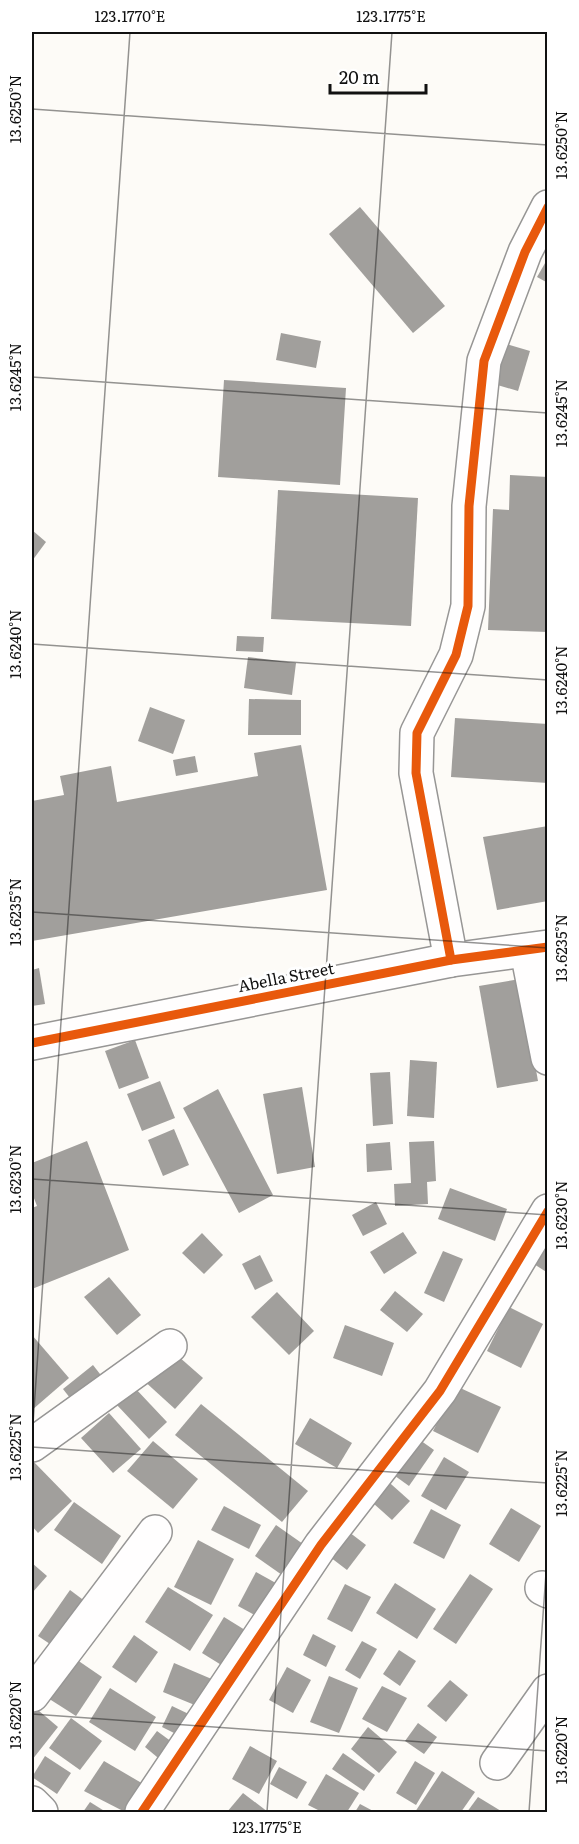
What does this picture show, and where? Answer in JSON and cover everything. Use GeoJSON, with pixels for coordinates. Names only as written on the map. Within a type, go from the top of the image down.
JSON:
{"type":"FeatureCollection","features":[{"type":"Feature","properties":{"kind":"street"},"geometry":{"type":"LineString","coordinates":[[451,960],[416,773],[417,733],[456,655],[468,606],[469,506],[484,361],[525,252],[548,207]]}},
{"type":"Feature","properties":{"kind":"street"},"geometry":{"type":"LineString","coordinates":[[537,949],[548,1058]]}},
{"type":"Feature","properties":{"kind":"street","name":"Abella Street"},"geometry":{"type":"LineString","coordinates":[[32,1044],[451,960],[537,949]]}},
{"type":"Feature","properties":{"kind":"street"},"geometry":{"type":"LineString","coordinates":[[142,1812],[321,1545],[440,1391],[548,1211]]}},
{"type":"Feature","properties":{"kind":"street"},"geometry":{"type":"LineString","coordinates":[[32,1445],[170,1346]]}},
{"type":"Feature","properties":{"kind":"street"},"geometry":{"type":"LineString","coordinates":[[32,1695],[155,1532]]}},
{"type":"Feature","properties":{"kind":"street"},"geometry":{"type":"LineString","coordinates":[[497,1763],[548,1691]]}},
{"type":"Feature","properties":{"kind":"street"},"geometry":{"type":"LineString","coordinates":[[32,1803],[40,1812]]}},
{"type":"Feature","properties":{"kind":"building"},"geometry":{"type":"Polygon","coordinates":[[[360,207],[445,306],[413,333],[329,234],[360,207]]]}},
{"type":"Feature","properties":{"kind":"building"},"geometry":{"type":"Polygon","coordinates":[[[548,258],[548,283],[537,277],[548,258]]]}},
{"type":"Feature","properties":{"kind":"building"},"geometry":{"type":"Polygon","coordinates":[[[281,333],[321,341],[316,368],[276,360],[281,333]]]}},
{"type":"Feature","properties":{"kind":"building"},"geometry":{"type":"Polygon","coordinates":[[[506,344],[530,351],[518,391],[494,384],[506,344]]]}},
{"type":"Feature","properties":{"kind":"building"},"geometry":{"type":"Polygon","coordinates":[[[224,380],[346,388],[340,485],[218,477],[224,380]]]}},
{"type":"Feature","properties":{"kind":"building"},"geometry":{"type":"Polygon","coordinates":[[[510,475],[548,477],[548,632],[488,630],[493,509],[509,510],[510,475]]]}},
{"type":"Feature","properties":{"kind":"building"},"geometry":{"type":"Polygon","coordinates":[[[278,490],[418,498],[411,626],[271,619],[278,490]]]}},
{"type":"Feature","properties":{"kind":"building"},"geometry":{"type":"Polygon","coordinates":[[[32,530],[46,542],[32,561],[32,530]]]}},
{"type":"Feature","properties":{"kind":"building"},"geometry":{"type":"Polygon","coordinates":[[[237,636],[264,637],[263,652],[236,651],[237,636]]]}},
{"type":"Feature","properties":{"kind":"building"},"geometry":{"type":"Polygon","coordinates":[[[248,657],[296,663],[292,695],[244,688],[248,657]]]}},
{"type":"Feature","properties":{"kind":"building"},"geometry":{"type":"Polygon","coordinates":[[[249,699],[301,700],[301,735],[248,735],[249,699]]]}},
{"type":"Feature","properties":{"kind":"building"},"geometry":{"type":"Polygon","coordinates":[[[150,707],[185,720],[173,754],[138,741],[150,707]]]}},
{"type":"Feature","properties":{"kind":"building"},"geometry":{"type":"Polygon","coordinates":[[[455,718],[548,724],[548,783],[451,777],[455,718]]]}},
{"type":"Feature","properties":{"kind":"building"},"geometry":{"type":"Polygon","coordinates":[[[301,745],[327,890],[32,941],[32,801],[64,795],[60,776],[111,766],[117,802],[258,776],[254,753],[301,745]]]}},
{"type":"Feature","properties":{"kind":"building"},"geometry":{"type":"Polygon","coordinates":[[[195,756],[198,772],[176,776],[173,760],[195,756]]]}},
{"type":"Feature","properties":{"kind":"building"},"geometry":{"type":"Polygon","coordinates":[[[548,826],[548,901],[497,910],[483,837],[548,826]]]}},
{"type":"Feature","properties":{"kind":"building"},"geometry":{"type":"Polygon","coordinates":[[[39,968],[45,1004],[32,1006],[32,970],[39,968]]]}},
{"type":"Feature","properties":{"kind":"building"},"geometry":{"type":"Polygon","coordinates":[[[520,979],[538,1081],[497,1088],[479,986],[520,979]]]}},
{"type":"Feature","properties":{"kind":"building"},"geometry":{"type":"Polygon","coordinates":[[[135,1040],[149,1078],[119,1089],[105,1051],[135,1040]]]}},
{"type":"Feature","properties":{"kind":"building"},"geometry":{"type":"Polygon","coordinates":[[[410,1060],[437,1062],[434,1118],[407,1116],[410,1060]]]}},
{"type":"Feature","properties":{"kind":"building"},"geometry":{"type":"Polygon","coordinates":[[[390,1072],[393,1124],[373,1126],[370,1073],[390,1072]]]}},
{"type":"Feature","properties":{"kind":"building"},"geometry":{"type":"Polygon","coordinates":[[[160,1081],[175,1118],[142,1131],[127,1094],[160,1081]]]}},
{"type":"Feature","properties":{"kind":"building"},"geometry":{"type":"Polygon","coordinates":[[[302,1087],[315,1167],[277,1174],[263,1094],[302,1087]]]}},
{"type":"Feature","properties":{"kind":"building"},"geometry":{"type":"Polygon","coordinates":[[[218,1089],[273,1195],[239,1213],[183,1108],[218,1089]]]}},
{"type":"Feature","properties":{"kind":"building"},"geometry":{"type":"Polygon","coordinates":[[[174,1129],[189,1165],[163,1176],[148,1140],[174,1129]]]}},
{"type":"Feature","properties":{"kind":"building"},"geometry":{"type":"Polygon","coordinates":[[[87,1141],[129,1250],[32,1289],[32,1208],[37,1206],[32,1193],[32,1163],[87,1141]]]}},
{"type":"Feature","properties":{"kind":"building"},"geometry":{"type":"Polygon","coordinates":[[[434,1141],[436,1181],[427,1182],[428,1204],[395,1206],[394,1184],[411,1183],[409,1142],[434,1141]]]}},
{"type":"Feature","properties":{"kind":"building"},"geometry":{"type":"Polygon","coordinates":[[[390,1142],[392,1170],[367,1172],[366,1144],[390,1142]]]}},
{"type":"Feature","properties":{"kind":"building"},"geometry":{"type":"Polygon","coordinates":[[[450,1188],[507,1209],[495,1241],[438,1219],[450,1188]]]}},
{"type":"Feature","properties":{"kind":"building"},"geometry":{"type":"Polygon","coordinates":[[[376,1202],[387,1224],[363,1236],[352,1215],[376,1202]]]}},
{"type":"Feature","properties":{"kind":"building"},"geometry":{"type":"Polygon","coordinates":[[[403,1232],[417,1253],[384,1274],[370,1252],[403,1232]]]}},
{"type":"Feature","properties":{"kind":"building"},"geometry":{"type":"Polygon","coordinates":[[[202,1233],[223,1255],[204,1274],[182,1253],[202,1233]]]}},
{"type":"Feature","properties":{"kind":"building"},"geometry":{"type":"Polygon","coordinates":[[[538,1239],[548,1245],[548,1273],[526,1259],[538,1239]]]}},
{"type":"Feature","properties":{"kind":"building"},"geometry":{"type":"Polygon","coordinates":[[[443,1251],[463,1259],[444,1302],[424,1293],[443,1251]]]}},
{"type":"Feature","properties":{"kind":"building"},"geometry":{"type":"Polygon","coordinates":[[[260,1255],[273,1281],[255,1290],[242,1264],[260,1255]]]}},
{"type":"Feature","properties":{"kind":"building"},"geometry":{"type":"Polygon","coordinates":[[[109,1277],[141,1315],[117,1335],[84,1297],[109,1277]]]}},
{"type":"Feature","properties":{"kind":"building"},"geometry":{"type":"Polygon","coordinates":[[[395,1291],[423,1314],[407,1332],[380,1310],[395,1291]]]}},
{"type":"Feature","properties":{"kind":"building"},"geometry":{"type":"Polygon","coordinates":[[[277,1292],[314,1331],[289,1355],[251,1317],[277,1292]]]}},
{"type":"Feature","properties":{"kind":"building"},"geometry":{"type":"Polygon","coordinates":[[[509,1307],[543,1324],[521,1368],[487,1351],[509,1307]]]}},
{"type":"Feature","properties":{"kind":"building"},"geometry":{"type":"Polygon","coordinates":[[[345,1325],[394,1343],[382,1376],[333,1358],[345,1325]]]}},
{"type":"Feature","properties":{"kind":"building"},"geometry":{"type":"Polygon","coordinates":[[[32,1335],[69,1378],[32,1410],[32,1335]]]}},
{"type":"Feature","properties":{"kind":"building"},"geometry":{"type":"Polygon","coordinates":[[[170,1349],[203,1378],[175,1409],[142,1379],[170,1349]]]}},
{"type":"Feature","properties":{"kind":"building"},"geometry":{"type":"Polygon","coordinates":[[[93,1365],[107,1383],[77,1407],[63,1389],[93,1365]]]}},
{"type":"Feature","properties":{"kind":"building"},"geometry":{"type":"Polygon","coordinates":[[[456,1386],[501,1407],[478,1453],[433,1431],[456,1386]]]}},
{"type":"Feature","properties":{"kind":"building"},"geometry":{"type":"Polygon","coordinates":[[[134,1387],[167,1422],[149,1439],[116,1404],[134,1387]]]}},
{"type":"Feature","properties":{"kind":"building"},"geometry":{"type":"Polygon","coordinates":[[[201,1404],[308,1491],[282,1522],[175,1435],[201,1404]]]}},
{"type":"Feature","properties":{"kind":"building"},"geometry":{"type":"Polygon","coordinates":[[[109,1413],[141,1449],[113,1473],[81,1438],[109,1413]]]}},
{"type":"Feature","properties":{"kind":"building"},"geometry":{"type":"Polygon","coordinates":[[[310,1418],[352,1443],[337,1468],[295,1444],[310,1418]]]}},
{"type":"Feature","properties":{"kind":"building"},"geometry":{"type":"Polygon","coordinates":[[[410,1433],[434,1450],[409,1486],[384,1468],[410,1433]]]}},
{"type":"Feature","properties":{"kind":"building"},"geometry":{"type":"Polygon","coordinates":[[[153,1441],[198,1479],[173,1509],[127,1471],[153,1441]]]}},
{"type":"Feature","properties":{"kind":"building"},"geometry":{"type":"Polygon","coordinates":[[[444,1457],[469,1472],[446,1510],[421,1496],[444,1457]]]}},
{"type":"Feature","properties":{"kind":"building"},"geometry":{"type":"Polygon","coordinates":[[[32,1460],[72,1501],[38,1533],[32,1526],[32,1460]]]}},
{"type":"Feature","properties":{"kind":"building"},"geometry":{"type":"Polygon","coordinates":[[[382,1476],[410,1501],[392,1520],[364,1495],[382,1476]]]}},
{"type":"Feature","properties":{"kind":"building"},"geometry":{"type":"Polygon","coordinates":[[[74,1502],[121,1536],[102,1564],[54,1530],[74,1502]]]}},
{"type":"Feature","properties":{"kind":"building"},"geometry":{"type":"Polygon","coordinates":[[[224,1506],[261,1525],[249,1549],[211,1530],[224,1506]]]}},
{"type":"Feature","properties":{"kind":"building"},"geometry":{"type":"Polygon","coordinates":[[[511,1508],[541,1526],[519,1562],[489,1544],[511,1508]]]}},
{"type":"Feature","properties":{"kind":"building"},"geometry":{"type":"Polygon","coordinates":[[[431,1509],[461,1525],[444,1559],[413,1543],[431,1509]]]}},
{"type":"Feature","properties":{"kind":"building"},"geometry":{"type":"Polygon","coordinates":[[[276,1525],[313,1551],[292,1582],[255,1556],[276,1525]]]}},
{"type":"Feature","properties":{"kind":"building"},"geometry":{"type":"Polygon","coordinates":[[[345,1529],[366,1545],[347,1570],[326,1554],[345,1529]]]}},
{"type":"Feature","properties":{"kind":"building"},"geometry":{"type":"Polygon","coordinates":[[[198,1540],[234,1559],[211,1605],[174,1587],[198,1540]]]}},
{"type":"Feature","properties":{"kind":"building"},"geometry":{"type":"Polygon","coordinates":[[[32,1563],[47,1576],[32,1593],[32,1563]]]}},
{"type":"Feature","properties":{"kind":"building"},"geometry":{"type":"Polygon","coordinates":[[[256,1572],[283,1587],[264,1620],[238,1606],[256,1572]]]}},
{"type":"Feature","properties":{"kind":"building"},"geometry":{"type":"Polygon","coordinates":[[[470,1574],[493,1589],[456,1644],[433,1629],[470,1574]]]}},
{"type":"Feature","properties":{"kind":"building"},"geometry":{"type":"Polygon","coordinates":[[[395,1583],[436,1609],[417,1639],[376,1613],[395,1583]]]}},
{"type":"Feature","properties":{"kind":"building"},"geometry":{"type":"Polygon","coordinates":[[[345,1584],[371,1597],[352,1632],[327,1619],[345,1584]]]}},
{"type":"Feature","properties":{"kind":"building"},"geometry":{"type":"Polygon","coordinates":[[[168,1587],[213,1615],[190,1651],[145,1622],[168,1587]]]}},
{"type":"Feature","properties":{"kind":"building"},"geometry":{"type":"Polygon","coordinates":[[[70,1590],[90,1605],[59,1650],[38,1636],[70,1590]]]}},
{"type":"Feature","properties":{"kind":"building"},"geometry":{"type":"Polygon","coordinates":[[[224,1617],[245,1630],[223,1666],[202,1653],[224,1617]]]}},
{"type":"Feature","properties":{"kind":"building"},"geometry":{"type":"Polygon","coordinates":[[[313,1634],[336,1646],[326,1667],[303,1655],[313,1634]]]}},
{"type":"Feature","properties":{"kind":"building"},"geometry":{"type":"Polygon","coordinates":[[[134,1635],[158,1652],[136,1683],[112,1667],[134,1635]]]}},
{"type":"Feature","properties":{"kind":"building"},"geometry":{"type":"Polygon","coordinates":[[[362,1641],[377,1649],[360,1679],[345,1670],[362,1641]]]}},
{"type":"Feature","properties":{"kind":"building"},"geometry":{"type":"Polygon","coordinates":[[[399,1650],[416,1661],[400,1686],[383,1674],[399,1650]]]}},
{"type":"Feature","properties":{"kind":"building"},"geometry":{"type":"Polygon","coordinates":[[[67,1653],[102,1677],[76,1716],[40,1693],[67,1653]]]}},
{"type":"Feature","properties":{"kind":"building"},"geometry":{"type":"Polygon","coordinates":[[[174,1663],[214,1680],[202,1708],[163,1692],[174,1663]]]}},
{"type":"Feature","properties":{"kind":"building"},"geometry":{"type":"Polygon","coordinates":[[[287,1667],[311,1680],[293,1713],[269,1700],[287,1667]]]}},
{"type":"Feature","properties":{"kind":"building"},"geometry":{"type":"Polygon","coordinates":[[[329,1676],[358,1688],[339,1733],[310,1722],[329,1676]]]}},
{"type":"Feature","properties":{"kind":"building"},"geometry":{"type":"Polygon","coordinates":[[[450,1680],[468,1695],[446,1722],[427,1706],[450,1680]]]}},
{"type":"Feature","properties":{"kind":"building"},"geometry":{"type":"Polygon","coordinates":[[[382,1686],[407,1698],[387,1732],[362,1719],[382,1686]]]}},
{"type":"Feature","properties":{"kind":"building"},"geometry":{"type":"Polygon","coordinates":[[[110,1688],[156,1717],[135,1751],[89,1722],[110,1688]]]}},
{"type":"Feature","properties":{"kind":"building"},"geometry":{"type":"Polygon","coordinates":[[[32,1705],[58,1727],[32,1760],[32,1705]]]}},
{"type":"Feature","properties":{"kind":"building"},"geometry":{"type":"Polygon","coordinates":[[[172,1706],[195,1717],[184,1738],[162,1727],[172,1706]]]}},
{"type":"Feature","properties":{"kind":"building"},"geometry":{"type":"Polygon","coordinates":[[[71,1718],[102,1741],[80,1770],[49,1748],[71,1718]]]}},
{"type":"Feature","properties":{"kind":"building"},"geometry":{"type":"Polygon","coordinates":[[[418,1723],[437,1737],[424,1754],[405,1741],[418,1723]]]}},
{"type":"Feature","properties":{"kind":"building"},"geometry":{"type":"Polygon","coordinates":[[[368,1727],[397,1752],[379,1773],[351,1749],[368,1727]]]}},
{"type":"Feature","properties":{"kind":"building"},"geometry":{"type":"Polygon","coordinates":[[[157,1731],[176,1745],[163,1762],[145,1747],[157,1731]]]}},
{"type":"Feature","properties":{"kind":"building"},"geometry":{"type":"Polygon","coordinates":[[[250,1746],[277,1761],[259,1794],[232,1779],[250,1746]]]}},
{"type":"Feature","properties":{"kind":"building"},"geometry":{"type":"Polygon","coordinates":[[[343,1753],[375,1775],[364,1791],[332,1769],[343,1753]]]}},
{"type":"Feature","properties":{"kind":"building"},"geometry":{"type":"Polygon","coordinates":[[[45,1756],[71,1773],[57,1794],[32,1777],[45,1756]]]}},
{"type":"Feature","properties":{"kind":"building"},"geometry":{"type":"Polygon","coordinates":[[[104,1761],[145,1785],[125,1812],[84,1791],[104,1761]]]}},
{"type":"Feature","properties":{"kind":"building"},"geometry":{"type":"Polygon","coordinates":[[[415,1761],[435,1773],[416,1805],[396,1793],[415,1761]]]}},
{"type":"Feature","properties":{"kind":"building"},"geometry":{"type":"Polygon","coordinates":[[[279,1767],[307,1782],[297,1799],[270,1784],[279,1767]]]}},
{"type":"Feature","properties":{"kind":"building"},"geometry":{"type":"Polygon","coordinates":[[[442,1771],[475,1792],[461,1812],[415,1812],[442,1771]]]}},
{"type":"Feature","properties":{"kind":"building"},"geometry":{"type":"Polygon","coordinates":[[[326,1774],[359,1793],[347,1812],[322,1812],[308,1805],[326,1774]]]}},
{"type":"Feature","properties":{"kind":"building"},"geometry":{"type":"Polygon","coordinates":[[[243,1793],[268,1812],[227,1812],[243,1793]]]}},
{"type":"Feature","properties":{"kind":"building"},"geometry":{"type":"Polygon","coordinates":[[[478,1797],[501,1811],[467,1812],[478,1797]]]}},
{"type":"Feature","properties":{"kind":"building"},"geometry":{"type":"Polygon","coordinates":[[[90,1802],[106,1812],[83,1812],[90,1802]]]}},
{"type":"Feature","properties":{"kind":"building"},"geometry":{"type":"Polygon","coordinates":[[[360,1804],[375,1812],[355,1812],[360,1804]]]}},
{"type":"Feature","properties":{"kind":"cycle path"},"geometry":{"type":"LineString","coordinates":[[451,960],[416,773],[417,733],[456,655],[468,606],[469,506],[484,361],[525,252],[548,207]]}},
{"type":"Feature","properties":{"kind":"cycle path"},"geometry":{"type":"LineString","coordinates":[[32,1043],[451,960],[548,947]]}},
{"type":"Feature","properties":{"kind":"cycle path"},"geometry":{"type":"LineString","coordinates":[[142,1812],[321,1545],[440,1391],[548,1211]]}}]}
